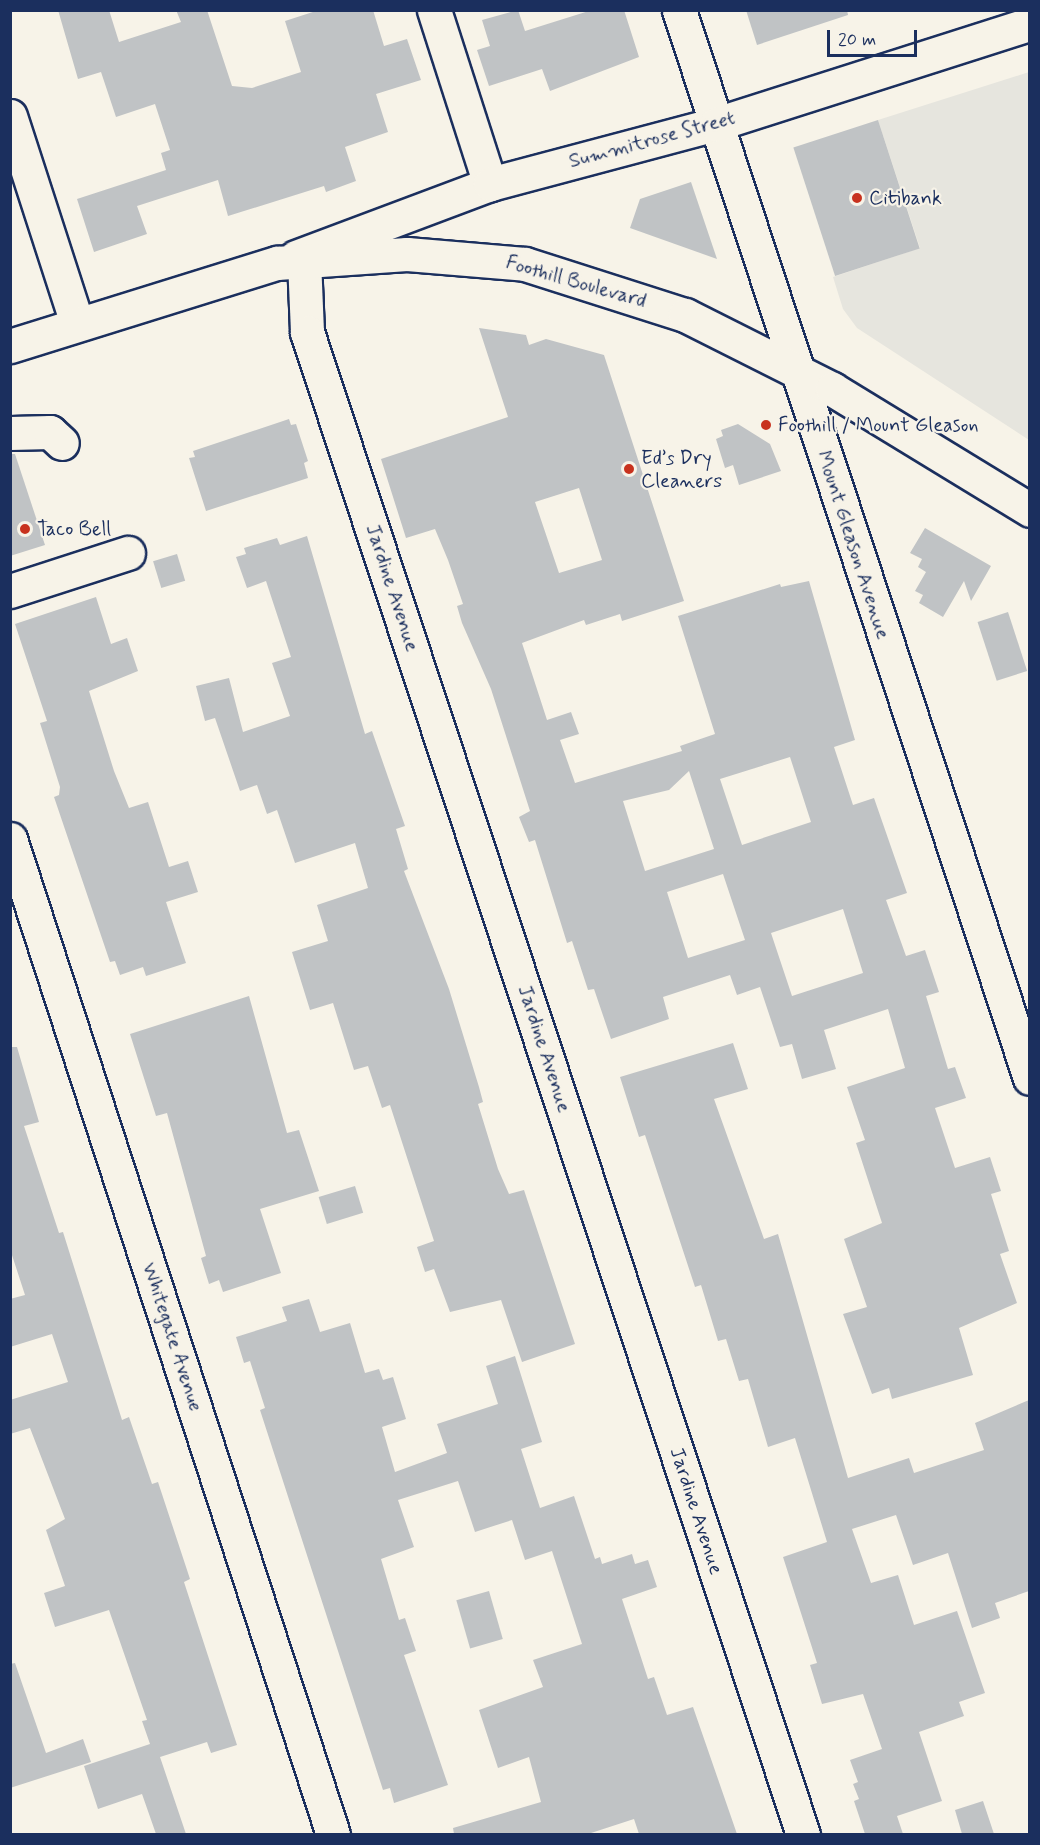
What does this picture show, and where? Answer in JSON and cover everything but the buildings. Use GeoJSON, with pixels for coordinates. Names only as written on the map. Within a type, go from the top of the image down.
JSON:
{"type":"FeatureCollection","features":[{"type":"Feature","properties":{"kind":"street"},"geometry":{"type":"LineString","coordinates":[[434,10],[490,184]]}},
{"type":"Feature","properties":{"kind":"street","name":"Mount Gleason Avenue"},"geometry":{"type":"LineString","coordinates":[[679,10],[1029,1078]]}},
{"type":"Feature","properties":{"kind":"street","name":"Summitrose Street"},"geometry":{"type":"LineString","coordinates":[[291,262],[490,184],[716,124],[1029,24]]}},
{"type":"Feature","properties":{"kind":"street"},"geometry":{"type":"LineString","coordinates":[[10,116],[77,324]]}},
{"type":"Feature","properties":{"kind":"street","name":"Foothill Boulevard"},"geometry":{"type":"LineString","coordinates":[[10,346],[77,324],[291,262],[407,254],[525,264],[685,315],[795,369],[1029,510]]}},
{"type":"Feature","properties":{"kind":"street","name":"Jardine Avenue"},"geometry":{"type":"LineString","coordinates":[[291,262],[308,332],[803,1834]]}},
{"type":"Feature","properties":{"kind":"street"},"geometry":{"type":"LineString","coordinates":[[10,433],[42,430],[62,443]]}},
{"type":"Feature","properties":{"kind":"street"},"geometry":{"type":"LineString","coordinates":[[10,591],[128,553]]}},
{"type":"Feature","properties":{"kind":"street","name":"Whitegate Avenue"},"geometry":{"type":"LineString","coordinates":[[10,839],[333,1834]]}},
{"type":"Feature","properties":{"kind":"shaded area"},"geometry":{"type":"Polygon","coordinates":[[[1029,72],[1029,440],[857,328],[843,309],[833,277],[920,248],[878,120],[1029,72]]]}},
{"type":"Feature","properties":{"kind":"place","name":"Citibank"},"geometry":{"type":"Point","coordinates":[857,198]}},
{"type":"Feature","properties":{"kind":"place","name":"Foothill / Mount Gleason"},"geometry":{"type":"Point","coordinates":[766,425]}},
{"type":"Feature","properties":{"kind":"place","name":"Ed’s Dry Cleaners"},"geometry":{"type":"Point","coordinates":[629,469]}},
{"type":"Feature","properties":{"kind":"place","name":"Taco Bell"},"geometry":{"type":"Point","coordinates":[25,529]}}]}
